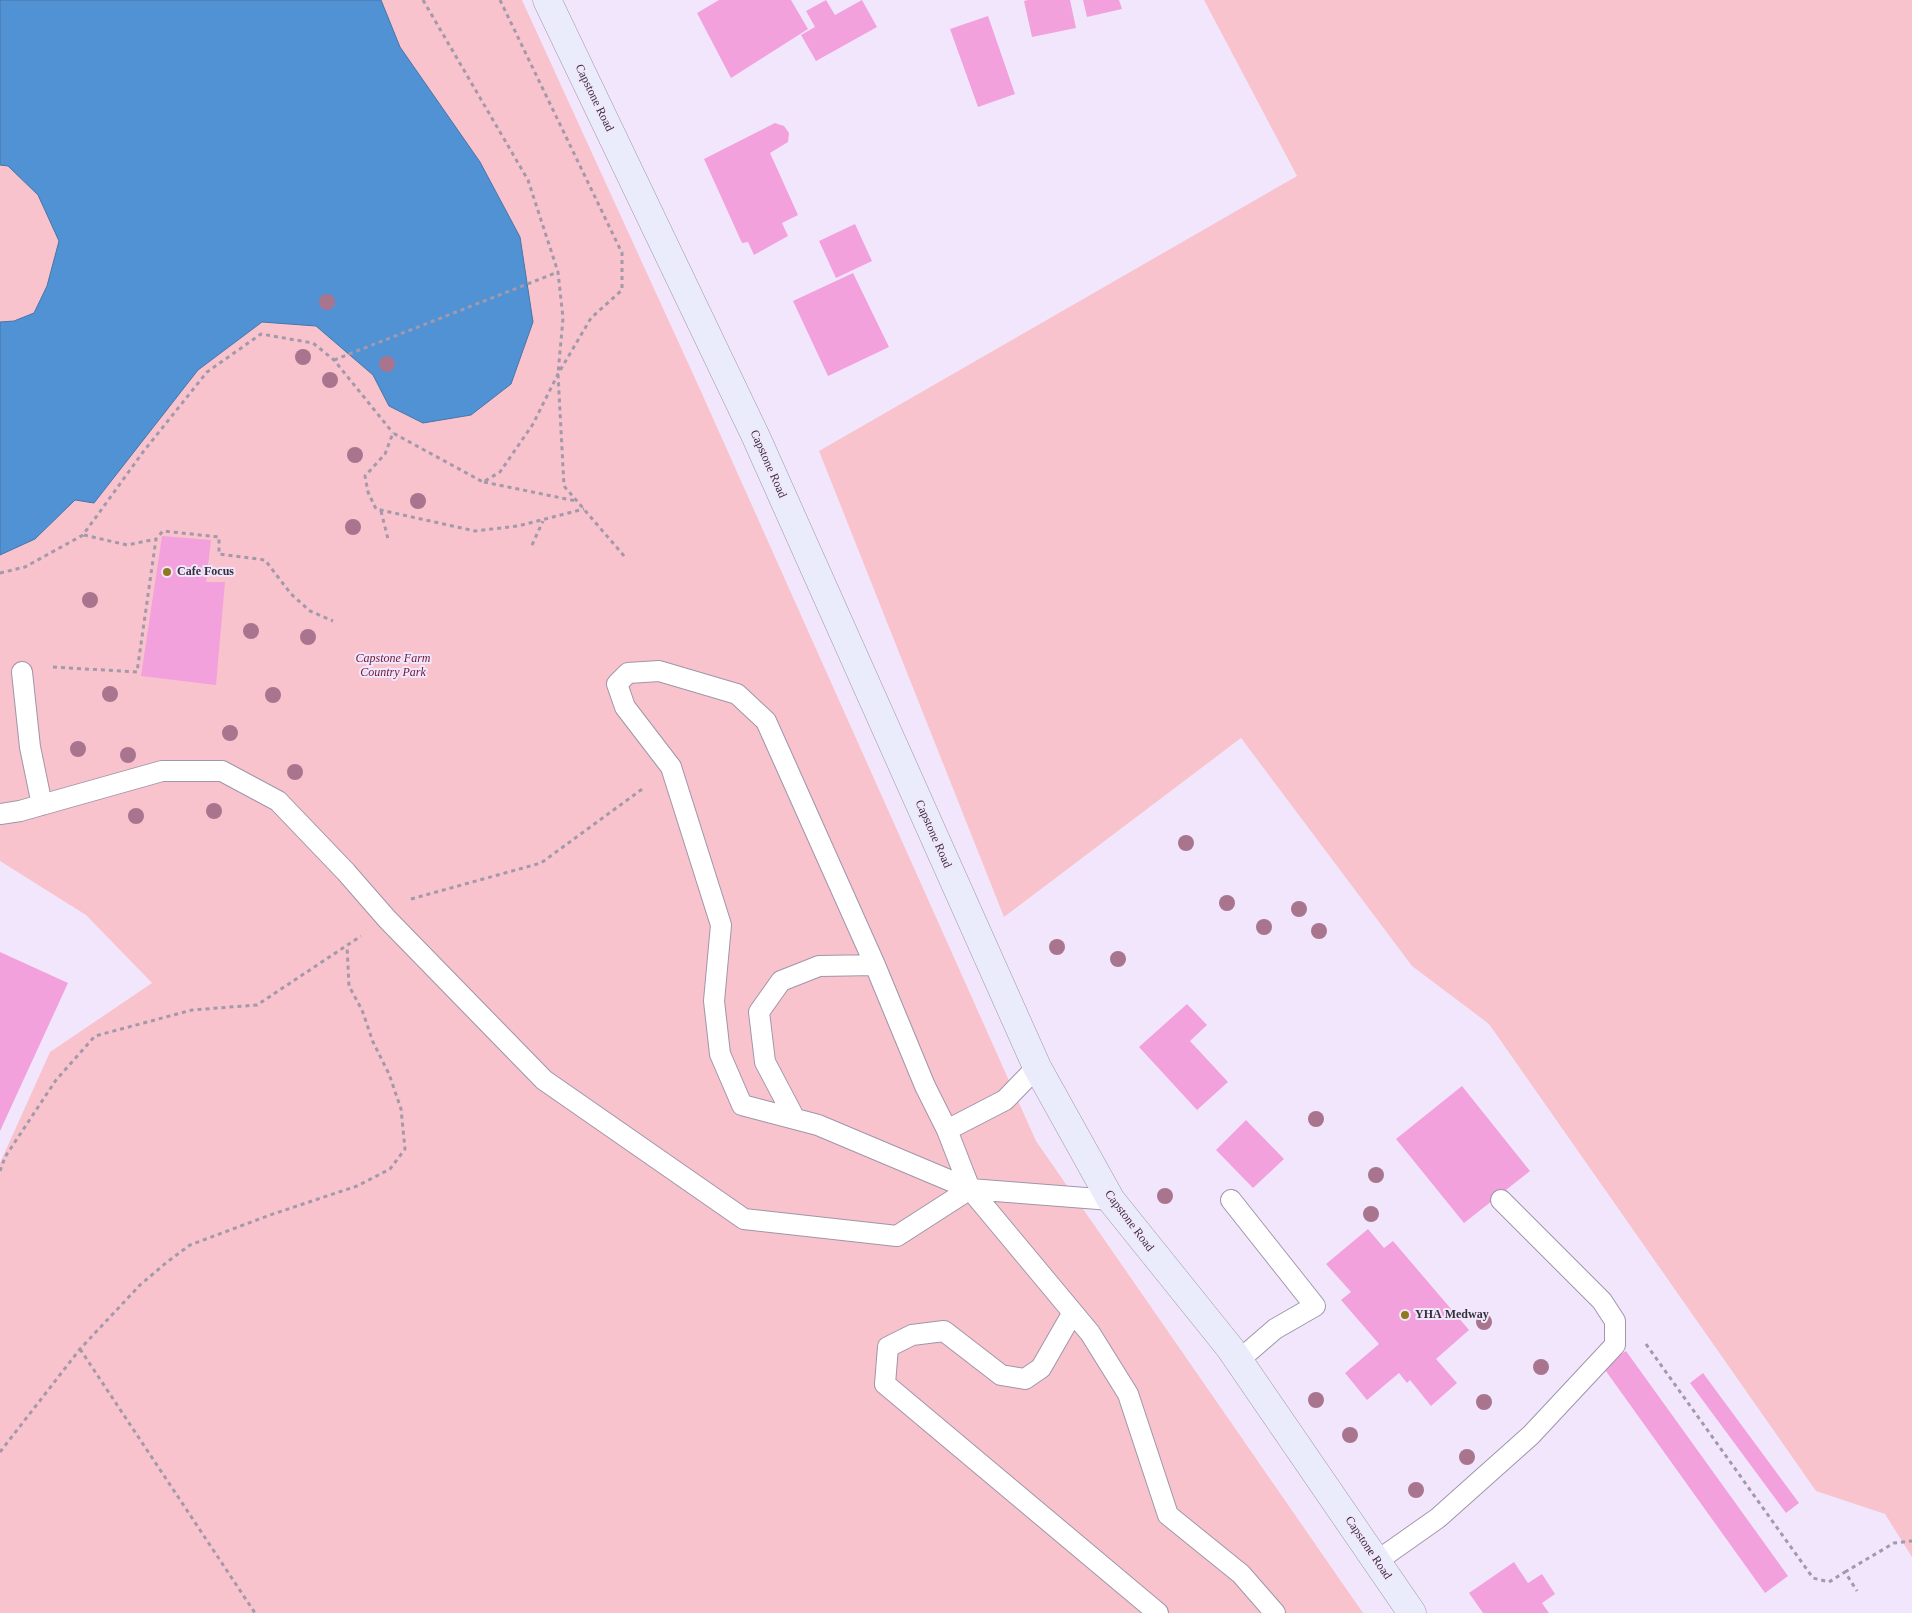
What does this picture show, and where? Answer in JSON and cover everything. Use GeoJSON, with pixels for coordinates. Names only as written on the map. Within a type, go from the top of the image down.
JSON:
{"type":"FeatureCollection","features":[{"type":"Feature","properties":{"kind":"street","name":"Capstone Road"},"geometry":{"type":"LineString","coordinates":[[547,0],[756,437],[1037,1067],[1111,1200],[1238,1360],[1412,1613]]}},
{"type":"Feature","properties":{"kind":"lane"},"geometry":{"type":"LineString","coordinates":[[1111,1200],[970,1189],[818,1125],[742,1105],[720,1054],[714,1001],[721,925],[671,767],[625,707],[617,684],[628,673],[659,671],[737,694],[766,721],[947,1130],[970,1189],[1072,1314],[1090,1333],[1128,1394],[1168,1515],[1241,1574],[1274,1613]]}},
{"type":"Feature","properties":{"kind":"lane"},"geometry":{"type":"LineString","coordinates":[[22,672],[30,747],[42,805]]}},
{"type":"Feature","properties":{"kind":"lane"},"geometry":{"type":"LineString","coordinates":[[0,814],[42,805],[162,771],[222,771],[278,801],[346,872],[387,919],[544,1080],[744,1220],[897,1236],[970,1189]]}},
{"type":"Feature","properties":{"kind":"lane"},"geometry":{"type":"LineString","coordinates":[[795,1119],[765,1062],[759,1012],[781,981],[819,966],[875,965]]}},
{"type":"Feature","properties":{"kind":"lane"},"geometry":{"type":"LineString","coordinates":[[947,1130],[1005,1100],[1037,1067]]}},
{"type":"Feature","properties":{"kind":"lane"},"geometry":{"type":"LineString","coordinates":[[1231,1200],[1315,1306],[1275,1329],[1238,1360]]}},
{"type":"Feature","properties":{"kind":"lane"},"geometry":{"type":"LineString","coordinates":[[1377,1560],[1438,1518],[1531,1435],[1615,1345],[1615,1322],[1602,1301],[1501,1200]]}},
{"type":"Feature","properties":{"kind":"lane"},"geometry":{"type":"LineString","coordinates":[[1072,1314],[1041,1368],[1025,1379],[1001,1375],[944,1331],[912,1335],[888,1347],[885,1384],[1158,1613]]}},
{"type":"Feature","properties":{"kind":"path"},"geometry":{"type":"LineString","coordinates":[[423,0],[528,180],[558,272],[563,318],[558,374],[564,486],[625,557]]}},
{"type":"Feature","properties":{"kind":"path"},"geometry":{"type":"LineString","coordinates":[[483,482],[500,472],[533,424],[558,374],[591,318],[622,290],[622,253],[500,0]]}},
{"type":"Feature","properties":{"kind":"path"},"geometry":{"type":"LineString","coordinates":[[334,360],[558,272]]}},
{"type":"Feature","properties":{"kind":"path"},"geometry":{"type":"LineString","coordinates":[[0,573],[25,567],[83,535],[143,452],[207,372],[261,334],[313,343],[334,360],[394,433],[483,482],[577,501]]}},
{"type":"Feature","properties":{"kind":"path"},"geometry":{"type":"LineString","coordinates":[[394,433],[385,454],[365,476],[368,492],[376,509],[381,512],[426,519],[475,531],[543,521],[584,509]]}},
{"type":"Feature","properties":{"kind":"path"},"geometry":{"type":"LineString","coordinates":[[381,512],[388,539]]}},
{"type":"Feature","properties":{"kind":"path"},"geometry":{"type":"LineString","coordinates":[[532,545],[543,521]]}},
{"type":"Feature","properties":{"kind":"path"},"geometry":{"type":"LineString","coordinates":[[49,667],[137,672],[156,539],[163,531],[219,537],[219,554],[265,560],[292,594],[310,611],[333,621]]}},
{"type":"Feature","properties":{"kind":"path"},"geometry":{"type":"LineString","coordinates":[[83,535],[127,545],[156,539]]}},
{"type":"Feature","properties":{"kind":"path"},"geometry":{"type":"LineString","coordinates":[[0,1171],[5,1157],[56,1080],[95,1036],[192,1010],[258,1005],[387,919],[403,901],[542,863],[671,767]]}},
{"type":"Feature","properties":{"kind":"path"},"geometry":{"type":"LineString","coordinates":[[0,1452],[80,1349],[140,1285],[190,1245],[356,1186],[390,1169],[406,1149],[401,1109],[392,1083],[373,1042],[362,1010],[349,986],[347,945]]}},
{"type":"Feature","properties":{"kind":"path"},"geometry":{"type":"LineString","coordinates":[[1615,1322],[1649,1346],[1813,1578],[1829,1582],[1894,1543],[1912,1541]]}},
{"type":"Feature","properties":{"kind":"path"},"geometry":{"type":"LineString","coordinates":[[80,1349],[255,1613]]}},
{"type":"Feature","properties":{"kind":"path"},"geometry":{"type":"LineString","coordinates":[[1845,1572],[1857,1591]]}},
{"type":"Feature","properties":{"kind":"green space","name":"Capstone Farm Country Park"},"geometry":{"type":"Polygon","coordinates":[[[0,0],[522,0],[699,387],[1036,1141],[1363,1613],[0,1613],[0,1163],[50,1052],[152,983],[86,915],[0,861],[0,0]]]}},
{"type":"Feature","properties":{"kind":"green space"},"geometry":{"type":"Polygon","coordinates":[[[1204,0],[1912,0],[1912,1557],[1885,1514],[1816,1491],[1489,1024],[1412,966],[1241,738],[1004,917],[819,451],[1297,176],[1204,0]]]}},
{"type":"Feature","properties":{"kind":"water"},"geometry":{"type":"Polygon","coordinates":[[[0,0],[381,0],[400,47],[480,162],[520,237],[533,322],[511,384],[471,415],[423,423],[389,406],[373,375],[316,326],[262,322],[198,370],[94,503],[75,500],[35,539],[0,555],[0,322],[14,321],[34,313],[47,286],[59,241],[38,195],[8,166],[0,165],[0,0]]]}},
{"type":"Feature","properties":{"kind":"building"},"geometry":{"type":"Polygon","coordinates":[[[719,0],[791,0],[808,29],[731,78],[697,13],[719,0]]]}},
{"type":"Feature","properties":{"kind":"building"},"geometry":{"type":"Polygon","coordinates":[[[826,0],[835,15],[862,0],[877,27],[816,61],[801,35],[815,27],[806,11],[826,0]]]}},
{"type":"Feature","properties":{"kind":"building"},"geometry":{"type":"Polygon","coordinates":[[[1070,0],[1076,28],[1032,37],[1024,1],[1070,0]]]}},
{"type":"Feature","properties":{"kind":"building"},"geometry":{"type":"Polygon","coordinates":[[[1083,0],[1119,0],[1122,9],[1087,17],[1083,0]]]}},
{"type":"Feature","properties":{"kind":"building"},"geometry":{"type":"Polygon","coordinates":[[[988,16],[1015,94],[978,107],[950,29],[988,16]]]}},
{"type":"Feature","properties":{"kind":"building"},"geometry":{"type":"Polygon","coordinates":[[[775,123],[784,126],[789,133],[788,142],[770,153],[798,215],[782,223],[788,236],[754,255],[748,242],[742,243],[704,159],[775,123]]]}},
{"type":"Feature","properties":{"kind":"building"},"geometry":{"type":"Polygon","coordinates":[[[855,224],[872,261],[836,278],[819,241],[855,224]]]}},
{"type":"Feature","properties":{"kind":"building"},"geometry":{"type":"Polygon","coordinates":[[[853,273],[889,347],[828,376],[793,301],[853,273]]]}},
{"type":"Feature","properties":{"kind":"building"},"geometry":{"type":"Polygon","coordinates":[[[162,536],[211,540],[206,582],[225,582],[216,685],[141,676],[162,536]]]}},
{"type":"Feature","properties":{"kind":"building"},"geometry":{"type":"Polygon","coordinates":[[[0,952],[68,983],[0,1131],[0,952]]]}},
{"type":"Feature","properties":{"kind":"building"},"geometry":{"type":"Polygon","coordinates":[[[1187,1004],[1207,1025],[1190,1041],[1228,1082],[1197,1110],[1139,1047],[1187,1004]]]}},
{"type":"Feature","properties":{"kind":"building"},"geometry":{"type":"Polygon","coordinates":[[[1462,1086],[1530,1171],[1464,1223],[1396,1139],[1462,1086]]]}},
{"type":"Feature","properties":{"kind":"building"},"geometry":{"type":"Polygon","coordinates":[[[1246,1120],[1284,1159],[1253,1188],[1216,1150],[1246,1120]]]}},
{"type":"Feature","properties":{"kind":"building","name":"YHA Medway"},"geometry":{"type":"Polygon","coordinates":[[[1368,1229],[1384,1248],[1393,1241],[1469,1330],[1436,1359],[1457,1383],[1431,1406],[1410,1380],[1407,1383],[1399,1373],[1367,1400],[1345,1373],[1379,1344],[1341,1300],[1351,1292],[1326,1264],[1368,1229]]]}},
{"type":"Feature","properties":{"kind":"building"},"geometry":{"type":"Polygon","coordinates":[[[1626,1351],[1788,1576],[1765,1593],[1603,1367],[1626,1351]]]}},
{"type":"Feature","properties":{"kind":"building"},"geometry":{"type":"Polygon","coordinates":[[[1703,1373],[1799,1503],[1786,1513],[1690,1383],[1703,1373]]]}},
{"type":"Feature","properties":{"kind":"building"},"geometry":{"type":"Polygon","coordinates":[[[1514,1562],[1528,1583],[1542,1574],[1555,1594],[1542,1603],[1549,1613],[1483,1613],[1469,1593],[1514,1562]]]}},
{"type":"Feature","properties":{"kind":"place","name":"Cafe Focus"},"geometry":{"type":"Point","coordinates":[167,572]}},
{"type":"Feature","properties":{"kind":"place","name":"YHA Medway"},"geometry":{"type":"Point","coordinates":[1405,1315]}}]}
